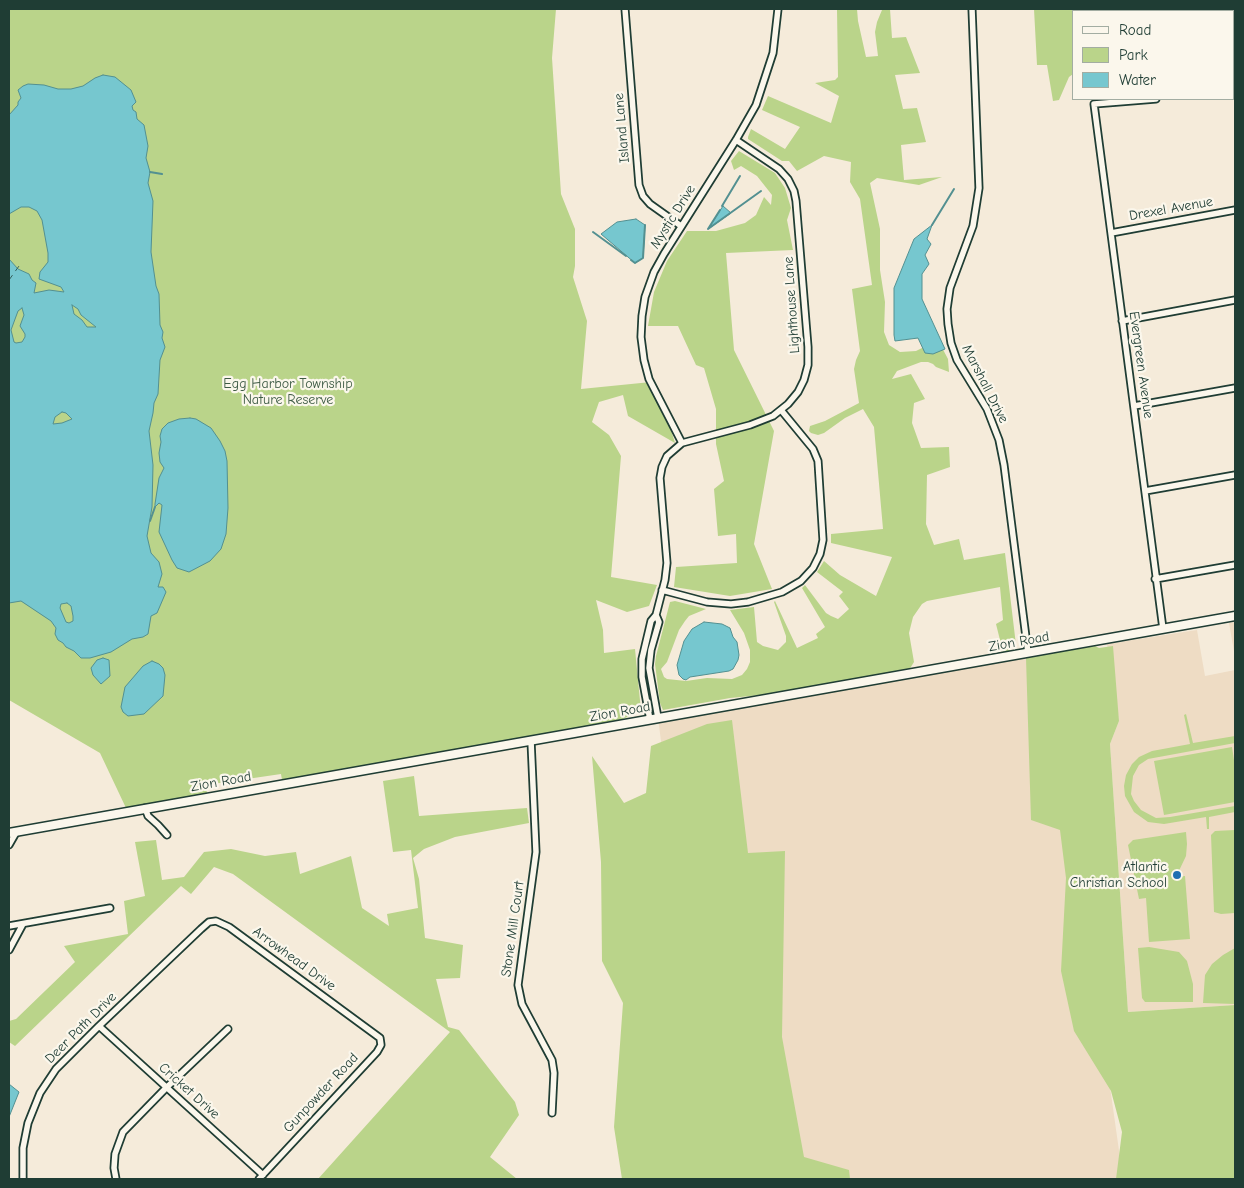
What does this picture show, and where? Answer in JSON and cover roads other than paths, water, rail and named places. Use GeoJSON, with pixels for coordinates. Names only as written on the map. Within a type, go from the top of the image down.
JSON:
{"type":"FeatureCollection","features":[{"type":"Feature","properties":{"kind":"street","name":"Island Lane"},"geometry":{"type":"LineString","coordinates":[[625,9],[639,185],[643,196],[650,204],[681,226]]}},
{"type":"Feature","properties":{"kind":"street","name":"Mystic Drive"},"geometry":{"type":"LineString","coordinates":[[682,443],[650,379],[644,360],[641,337],[642,316],[648,286],[664,254],[756,105],[773,53],[778,9]]}},
{"type":"Feature","properties":{"kind":"street","name":"Marshall Drive"},"geometry":{"type":"LineString","coordinates":[[972,9],[979,188],[973,226],[950,288],[947,309],[948,324],[951,343],[957,360],[989,414],[1000,445],[1028,653]]}},
{"type":"Feature","properties":{"kind":"street","name":"Evergreen Avenue"},"geometry":{"type":"LineString","coordinates":[[1144,100],[1094,104],[1163,629]]}},
{"type":"Feature","properties":{"kind":"street","name":"Lighthouse Lane"},"geometry":{"type":"LineString","coordinates":[[682,443],[762,421],[782,410],[802,384],[806,371],[808,358],[796,196],[784,173],[736,140]]}},
{"type":"Feature","properties":{"kind":"street","name":"Drexel Avenue"},"geometry":{"type":"LineString","coordinates":[[1111,233],[1235,210]]}},
{"type":"Feature","properties":{"kind":"street"},"geometry":{"type":"LineString","coordinates":[[1122,320],[1235,300]]}},
{"type":"Feature","properties":{"kind":"street"},"geometry":{"type":"LineString","coordinates":[[1134,406],[1235,388]]}},
{"type":"Feature","properties":{"kind":"street"},"geometry":{"type":"LineString","coordinates":[[662,590],[707,602],[731,604],[748,602],[782,592],[801,580],[813,568],[820,554],[824,535],[818,461],[813,449],[782,410]]}},
{"type":"Feature","properties":{"kind":"street"},"geometry":{"type":"LineString","coordinates":[[654,719],[649,668],[658,622],[656,615],[667,563],[660,476],[667,456],[682,443]]}},
{"type":"Feature","properties":{"kind":"street"},"geometry":{"type":"LineString","coordinates":[[1144,491],[1235,475]]}},
{"type":"Feature","properties":{"kind":"street"},"geometry":{"type":"LineString","coordinates":[[1156,579],[1235,565]]}},
{"type":"Feature","properties":{"kind":"street","name":"Zion Road"},"geometry":{"type":"LineString","coordinates":[[13,832],[1235,616]]}},
{"type":"Feature","properties":{"kind":"street","name":"Stone Mill Court"},"geometry":{"type":"LineString","coordinates":[[531,741],[536,852],[518,989],[522,1004],[552,1060],[554,1073],[552,1113]]}},
{"type":"Feature","properties":{"kind":"street"},"geometry":{"type":"LineString","coordinates":[[145,808],[148,816],[158,824],[167,836]]}},
{"type":"Feature","properties":{"kind":"street"},"geometry":{"type":"LineString","coordinates":[[9,845],[13,832]]}},
{"type":"Feature","properties":{"kind":"street"},"geometry":{"type":"LineString","coordinates":[[9,926],[110,908]]}},
{"type":"Feature","properties":{"kind":"street","name":"Arrowhead Drive"},"geometry":{"type":"LineString","coordinates":[[209,922],[216,921],[229,927],[363,1024]]}},
{"type":"Feature","properties":{"kind":"street","name":"Deer Path Drive"},"geometry":{"type":"LineString","coordinates":[[23,1179],[22,1157],[24,1139],[31,1114],[40,1093],[56,1069],[209,922]]}},
{"type":"Feature","properties":{"kind":"street"},"geometry":{"type":"LineString","coordinates":[[9,950],[23,924]]}},
{"type":"Feature","properties":{"kind":"street","name":"Gunpowder Road"},"geometry":{"type":"LineString","coordinates":[[261,1177],[377,1052],[381,1045],[380,1038],[363,1024]]}},
{"type":"Feature","properties":{"kind":"street","name":"Cricket Drive"},"geometry":{"type":"LineString","coordinates":[[99,1026],[261,1177]]}},
{"type":"Feature","properties":{"kind":"street"},"geometry":{"type":"LineString","coordinates":[[116,1179],[114,1168],[115,1154],[123,1132],[228,1029]]}},
{"type":"Feature","properties":{"kind":"water"},"geometry":{"type":"Polygon","coordinates":[[[103,75],[115,77],[131,90],[136,102],[132,106],[133,110],[136,112],[137,119],[144,125],[148,146],[146,158],[150,172],[148,183],[153,201],[151,252],[159,294],[160,325],[165,347],[160,360],[158,394],[154,403],[149,431],[153,465],[152,507],[147,536],[151,553],[159,562],[162,574],[158,587],[163,587],[166,592],[157,613],[151,616],[148,634],[132,639],[111,652],[90,658],[81,658],[58,640],[55,634],[56,628],[51,621],[21,601],[9,603],[9,259],[18,269],[29,274],[36,283],[34,293],[49,290],[64,292],[61,287],[39,279],[40,272],[48,262],[48,253],[42,220],[37,211],[29,207],[21,207],[9,214],[9,115],[18,105],[21,98],[18,90],[23,86],[28,84],[44,85],[58,89],[71,89],[83,86],[103,75]],[[72,305],[74,314],[87,327],[96,327],[72,305]],[[22,308],[18,311],[11,330],[14,342],[16,343],[22,342],[25,337],[20,326],[24,315],[22,308]],[[62,412],[55,417],[53,424],[72,419],[62,412]],[[67,603],[61,604],[60,608],[66,622],[73,621],[71,606],[67,603]]]}},
{"type":"Feature","properties":{"kind":"water"},"geometry":{"type":"Polygon","coordinates":[[[723,206],[731,213],[708,229],[723,206]]]}},
{"type":"Feature","properties":{"kind":"water"},"geometry":{"type":"Polygon","coordinates":[[[636,219],[645,225],[643,258],[635,263],[601,234],[617,222],[636,219]]]}},
{"type":"Feature","properties":{"kind":"water"},"geometry":{"type":"Polygon","coordinates":[[[932,225],[927,239],[931,244],[925,255],[929,264],[922,274],[922,299],[945,349],[933,354],[925,353],[918,338],[895,341],[894,335],[894,288],[914,239],[932,225]]]}},
{"type":"Feature","properties":{"kind":"water"},"geometry":{"type":"Polygon","coordinates":[[[190,418],[196,419],[211,428],[225,451],[228,508],[226,534],[221,549],[210,561],[189,572],[177,568],[172,560],[159,532],[162,505],[159,503],[155,507],[155,504],[159,478],[164,468],[160,462],[159,453],[162,429],[168,423],[190,418]]]}},
{"type":"Feature","properties":{"kind":"water"},"geometry":{"type":"Polygon","coordinates":[[[704,622],[722,624],[730,628],[737,642],[738,660],[733,669],[729,671],[683,679],[679,675],[677,665],[684,641],[692,629],[704,622]]]}},
{"type":"Feature","properties":{"kind":"water"},"geometry":{"type":"Polygon","coordinates":[[[103,658],[109,660],[110,676],[101,684],[93,675],[91,668],[97,660],[103,658]]]}},
{"type":"Feature","properties":{"kind":"water"},"geometry":{"type":"Polygon","coordinates":[[[152,661],[163,668],[165,675],[163,696],[144,714],[128,716],[121,707],[125,687],[143,666],[152,661]]]}},
{"type":"Feature","properties":{"kind":"water"},"geometry":{"type":"Polygon","coordinates":[[[9,1084],[19,1092],[9,1117],[9,1084]]]}},
{"type":"Feature","properties":{"kind":"waterway"},"geometry":{"type":"LineString","coordinates":[[150,172],[162,174]]}},
{"type":"Feature","properties":{"kind":"waterway"},"geometry":{"type":"LineString","coordinates":[[722,206],[740,176]]}},
{"type":"Feature","properties":{"kind":"waterway"},"geometry":{"type":"LineString","coordinates":[[932,225],[954,189]]}},
{"type":"Feature","properties":{"kind":"waterway"},"geometry":{"type":"LineString","coordinates":[[720,210],[708,229],[761,191]]}},
{"type":"Feature","properties":{"kind":"waterway"},"geometry":{"type":"LineString","coordinates":[[631,260],[635,263],[643,258],[645,225]]}},
{"type":"Feature","properties":{"kind":"waterway"},"geometry":{"type":"LineString","coordinates":[[593,232],[626,256]]}},
{"type":"Feature","properties":{"kind":"waterway"},"geometry":{"type":"LineString","coordinates":[[150,521],[155,507]]}},
{"type":"Feature","properties":{"kind":"place","name":"Atlantic Christian School"},"geometry":{"type":"Point","coordinates":[1177,875]}},
{"type":"Feature","properties":{"kind":"park label","name":"Egg Harbor Township Nature Reserve"},"geometry":{"type":"Point","coordinates":[288,392]}}]}
